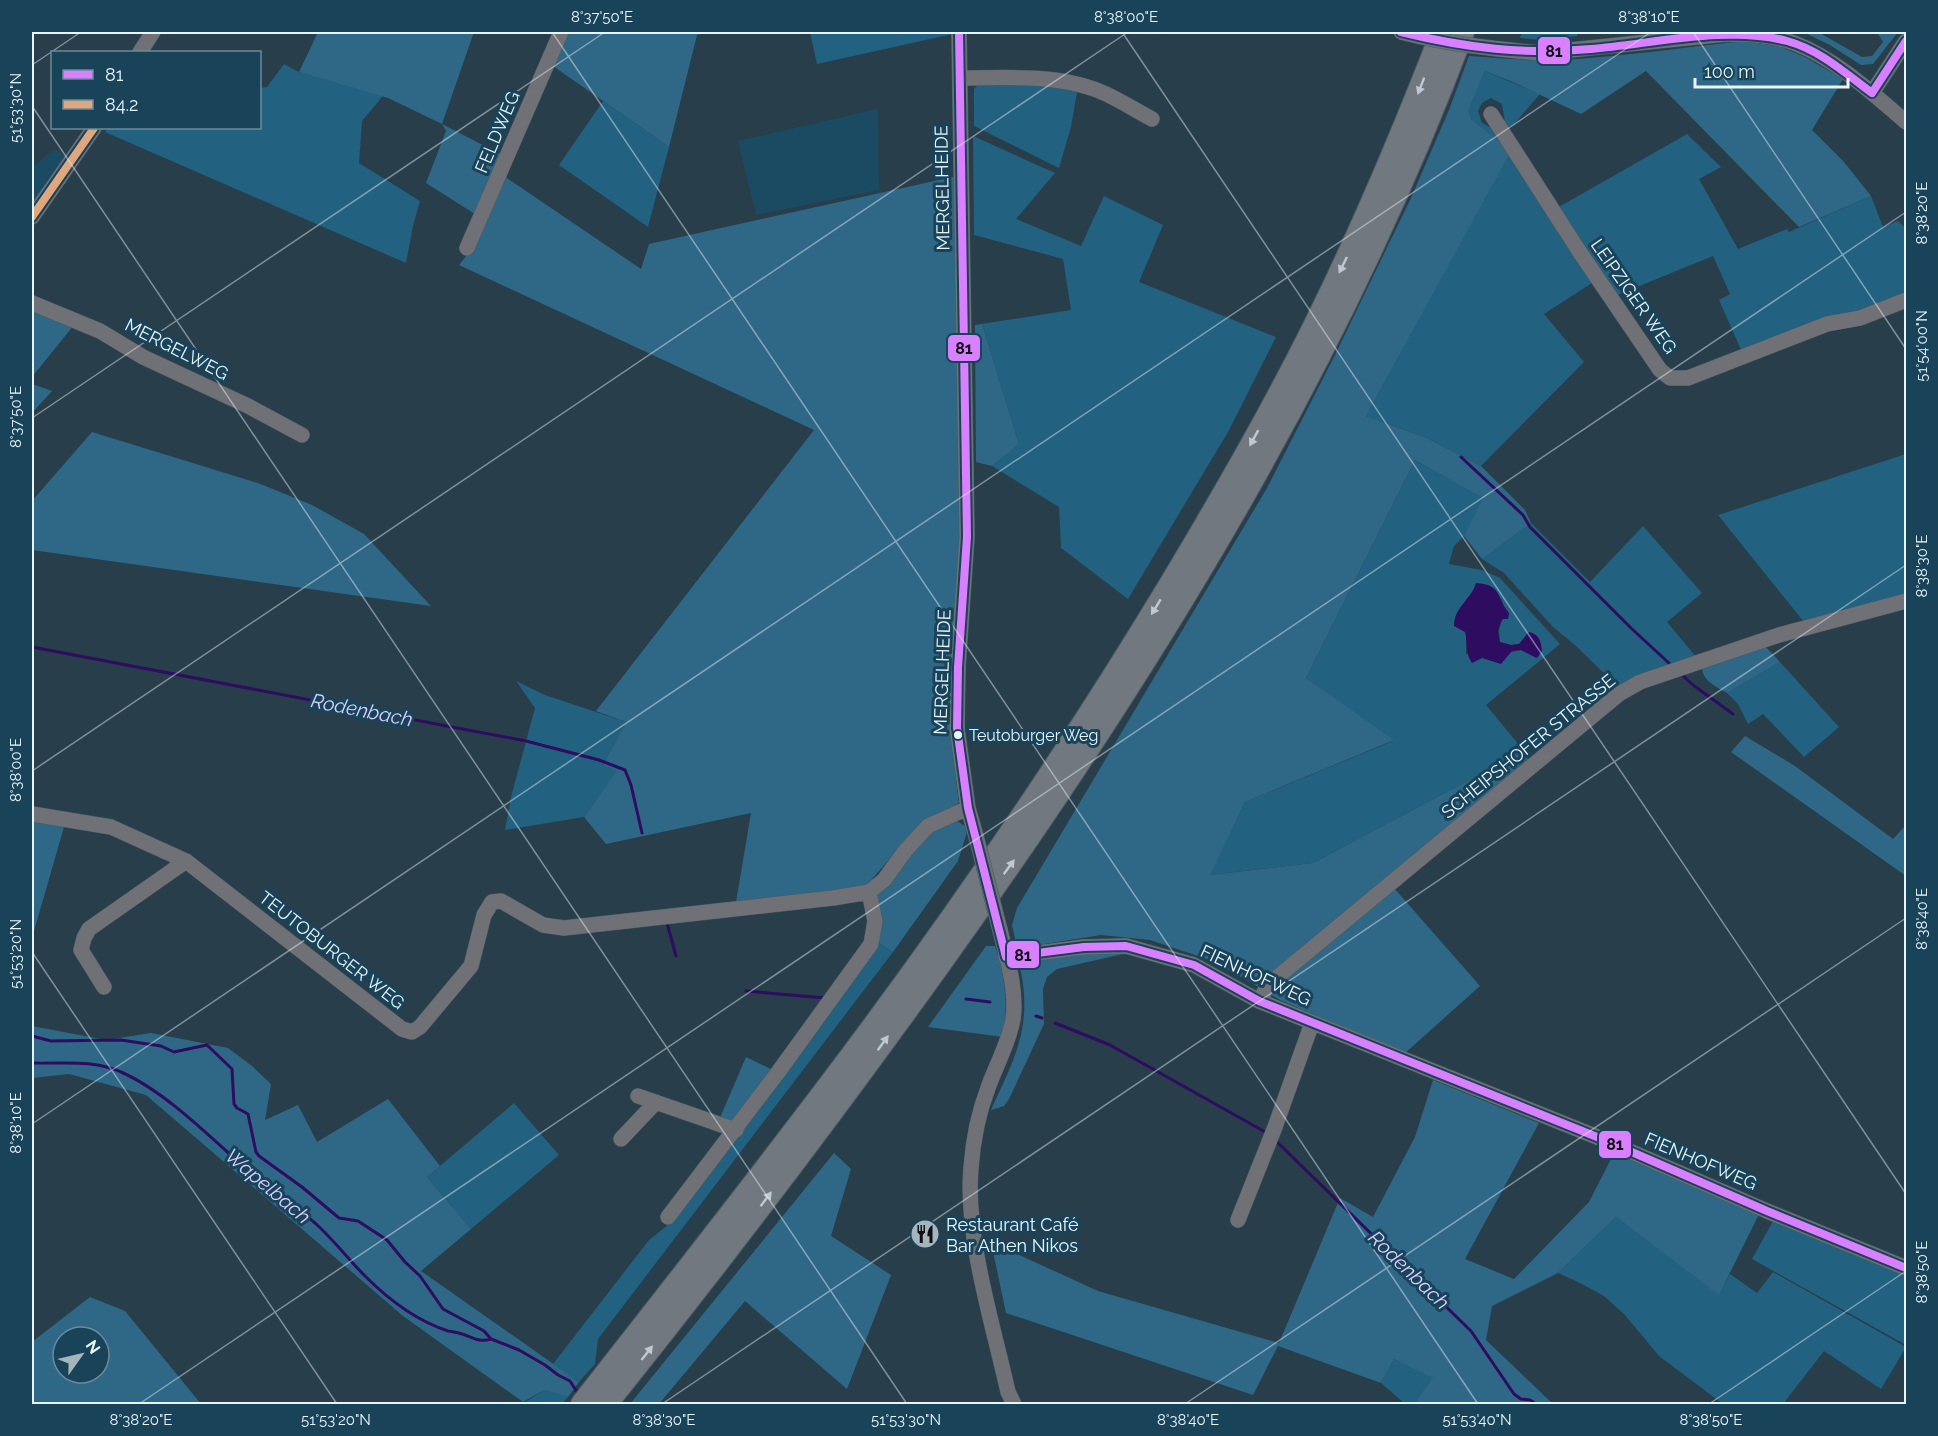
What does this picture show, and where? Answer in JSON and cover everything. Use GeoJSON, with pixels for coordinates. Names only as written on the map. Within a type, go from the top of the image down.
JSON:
{"type":"FeatureCollection","features":[{"type":"Feature","properties":{"kind":"highway"},"geometry":{"type":"LineString","coordinates":[[582,1404],[828,1086],[1040,790],[1129,652],[1215,509],[1297,361],[1366,217],[1420,91],[1442,32]]}},
{"type":"Feature","properties":{"kind":"highway"},"geometry":{"type":"LineString","coordinates":[[609,1402],[857,1079],[1022,850],[1148,659],[1235,513],[1313,370],[1385,222],[1438,98],[1463,32]]}},
{"type":"Feature","properties":{"kind":"street"},"geometry":{"type":"LineString","coordinates":[[141,51],[153,32]]}},
{"type":"Feature","properties":{"kind":"street","name":"FELDWEG"},"geometry":{"type":"LineString","coordinates":[[467,248],[561,32]]}},
{"type":"Feature","properties":{"kind":"street","name":"MERGELHEIDE"},"geometry":{"type":"LineString","coordinates":[[959,32],[967,537],[958,667],[957,728],[968,808],[1014,986],[1013,1019],[975,1128],[970,1170],[976,1248],[1008,1392],[1014,1404]]}},
{"type":"Feature","properties":{"kind":"street"},"geometry":{"type":"LineString","coordinates":[[1401,32],[1485,48],[1540,53],[1726,34],[1755,34],[1792,42],[1820,55],[1872,93],[1906,122]]}},
{"type":"Feature","properties":{"kind":"street"},"geometry":{"type":"LineString","coordinates":[[1872,93],[1906,41]]}},
{"type":"Feature","properties":{"kind":"street"},"geometry":{"type":"LineString","coordinates":[[960,78],[1035,78],[1058,81],[1098,91],[1152,119]]}},
{"type":"Feature","properties":{"kind":"street","name":"LEIPZIGER WEG"},"geometry":{"type":"LineString","coordinates":[[1491,114],[1578,251],[1660,370],[1670,378],[1688,378],[1827,324],[1860,318],[1906,300]]}},
{"type":"Feature","properties":{"kind":"street"},"geometry":{"type":"LineString","coordinates":[[32,217],[93,129]]}},
{"type":"Feature","properties":{"kind":"street","name":"MERGELWEG"},"geometry":{"type":"LineString","coordinates":[[32,303],[100,331],[143,357],[248,406],[302,435]]}},
{"type":"Feature","properties":{"kind":"street","name":"SCHEIPSHOFER STRASSE"},"geometry":{"type":"LineString","coordinates":[[1259,1001],[1269,984],[1619,694],[1640,682],[1779,635],[1906,601]]}},
{"type":"Feature","properties":{"kind":"street"},"geometry":{"type":"LineString","coordinates":[[668,1217],[736,1130],[871,944],[875,921],[869,892],[884,880],[905,851],[928,826],[968,808]]}},
{"type":"Feature","properties":{"kind":"street","name":"TEUTOBURGER WEG"},"geometry":{"type":"LineString","coordinates":[[32,814],[111,827],[186,861],[402,1029],[412,1032],[420,1027],[471,966],[484,915],[492,902],[501,901],[543,925],[564,928],[869,892]]}},
{"type":"Feature","properties":{"kind":"street"},"geometry":{"type":"LineString","coordinates":[[104,987],[81,950],[89,929],[186,861]]}},
{"type":"Feature","properties":{"kind":"street","name":"FIENHOFWEG"},"geometry":{"type":"LineString","coordinates":[[1006,957],[1084,946],[1126,946],[1194,965],[1259,1001],[1602,1140],[1906,1268]]}},
{"type":"Feature","properties":{"kind":"street","name":"FIENHOFWEG"},"geometry":{"type":"LineString","coordinates":[[1238,1220],[1275,1127],[1312,1023]]}},
{"type":"Feature","properties":{"kind":"street"},"geometry":{"type":"LineString","coordinates":[[638,1096],[736,1130]]}},
{"type":"Feature","properties":{"kind":"street"},"geometry":{"type":"LineString","coordinates":[[621,1139],[656,1102]]}},
{"type":"Feature","properties":{"kind":"shaded area"},"geometry":{"type":"Polygon","coordinates":[[[318,32],[474,32],[442,124],[388,98],[299,72],[318,32]]]}},
{"type":"Feature","properties":{"kind":"shaded area"},"geometry":{"type":"Polygon","coordinates":[[[567,32],[708,32],[697,35],[669,147],[553,66],[567,32]]]}},
{"type":"Feature","properties":{"kind":"shaded area"},"geometry":{"type":"Polygon","coordinates":[[[810,32],[953,32],[953,34],[817,64],[810,32]]]}},
{"type":"Feature","properties":{"kind":"shaded area"},"geometry":{"type":"Polygon","coordinates":[[[1522,32],[1578,32],[1577,36],[1540,40],[1520,38],[1522,32]]]}},
{"type":"Feature","properties":{"kind":"shaded area"},"geometry":{"type":"Polygon","coordinates":[[[1803,32],[1818,32],[1862,57],[1872,56],[1883,42],[1877,32],[1898,32],[1873,64],[1861,65],[1830,45],[1803,32]]]}},
{"type":"Feature","properties":{"kind":"shaded area"},"geometry":{"type":"Polygon","coordinates":[[[1746,41],[1781,47],[1805,57],[1843,79],[1812,130],[1844,162],[1871,196],[1799,227],[1646,71],[1581,114],[1485,71],[1468,110],[1471,119],[1511,151],[1366,416],[1427,438],[1481,466],[1525,510],[1531,523],[1482,559],[1464,536],[1483,498],[1415,460],[1306,678],[1394,740],[1245,802],[1210,875],[1313,863],[1524,751],[1530,762],[1387,880],[1480,986],[1404,1054],[1280,1000],[1216,962],[1150,940],[1101,935],[1025,947],[1016,943],[1012,925],[1017,908],[1267,488],[1336,353],[1411,198],[1449,110],[1469,56],[1559,60],[1746,41]]]}},
{"type":"Feature","properties":{"kind":"shaded area"},"geometry":{"type":"Polygon","coordinates":[[[284,64],[299,72],[383,96],[362,121],[359,163],[420,201],[406,263],[105,132],[107,129],[261,129],[261,88],[267,87],[284,64]]]}},
{"type":"Feature","properties":{"kind":"shaded area"},"geometry":{"type":"Polygon","coordinates":[[[1485,71],[1540,94],[1514,124],[1506,128],[1502,104],[1491,98],[1482,103],[1478,111],[1482,123],[1498,131],[1595,281],[1544,314],[1584,362],[1481,466],[1427,438],[1366,416],[1510,151],[1471,119],[1467,110],[1485,71]]]}},
{"type":"Feature","properties":{"kind":"shaded area"},"geometry":{"type":"Polygon","coordinates":[[[1034,82],[1077,92],[1071,127],[1059,168],[974,126],[974,89],[978,85],[1034,82]]]}},
{"type":"Feature","properties":{"kind":"shaded area"},"geometry":{"type":"Polygon","coordinates":[[[603,101],[669,147],[648,227],[559,165],[603,101]]]}},
{"type":"Feature","properties":{"kind":"shaded area"},"geometry":{"type":"Polygon","coordinates":[[[878,109],[879,190],[756,215],[738,141],[878,109]]]}},
{"type":"Feature","properties":{"kind":"shaded area"},"geometry":{"type":"Polygon","coordinates":[[[442,124],[504,156],[478,216],[426,183],[446,131],[442,124]]]}},
{"type":"Feature","properties":{"kind":"shaded area"},"geometry":{"type":"Polygon","coordinates":[[[1687,134],[1721,167],[1699,179],[1738,249],[1787,229],[1789,232],[1871,196],[1883,227],[1898,221],[1906,229],[1906,294],[1742,352],[1719,300],[1730,294],[1713,256],[1615,296],[1557,208],[1687,134]]]}},
{"type":"Feature","properties":{"kind":"shaded area"},"geometry":{"type":"Polygon","coordinates":[[[973,136],[1055,173],[1016,219],[1081,246],[1104,196],[1163,225],[1139,282],[1276,337],[1228,432],[1128,599],[1061,548],[1059,507],[992,466],[1019,444],[982,324],[1071,310],[1063,259],[974,235],[973,136]]]}},
{"type":"Feature","properties":{"kind":"shaded area"},"geometry":{"type":"Polygon","coordinates":[[[55,149],[66,157],[32,204],[32,167],[55,149]]]}},
{"type":"Feature","properties":{"kind":"shaded area"},"geometry":{"type":"Polygon","coordinates":[[[504,176],[641,269],[649,244],[957,176],[960,538],[950,729],[959,803],[918,826],[866,886],[799,897],[736,902],[751,813],[606,844],[584,817],[617,771],[603,765],[626,722],[596,711],[814,430],[459,265],[467,255],[504,176]]]}},
{"type":"Feature","properties":{"kind":"shaded area"},"geometry":{"type":"Polygon","coordinates":[[[32,308],[74,325],[32,377],[32,308]]]}},
{"type":"Feature","properties":{"kind":"shaded area"},"geometry":{"type":"Polygon","coordinates":[[[982,324],[1019,444],[992,466],[976,462],[975,325],[982,324]]]}},
{"type":"Feature","properties":{"kind":"shaded area"},"geometry":{"type":"Polygon","coordinates":[[[32,384],[52,391],[32,413],[32,384]]]}},
{"type":"Feature","properties":{"kind":"shaded area"},"geometry":{"type":"Polygon","coordinates":[[[92,432],[258,483],[312,505],[364,534],[431,606],[32,550],[32,501],[92,432]]]}},
{"type":"Feature","properties":{"kind":"shaded area"},"geometry":{"type":"Polygon","coordinates":[[[1906,454],[1906,598],[1804,622],[1718,515],[1906,454]]]}},
{"type":"Feature","properties":{"kind":"shaded area"},"geometry":{"type":"Polygon","coordinates":[[[1415,460],[1484,498],[1464,536],[1454,546],[1449,564],[1482,570],[1500,578],[1560,644],[1486,705],[1524,751],[1313,863],[1209,875],[1245,802],[1393,741],[1306,678],[1415,460]],[[1474,590],[1466,600],[1466,654],[1482,658],[1521,650],[1536,658],[1528,632],[1520,644],[1511,645],[1500,642],[1500,626],[1509,613],[1503,606],[1502,599],[1474,590]]]}},
{"type":"Feature","properties":{"kind":"shaded area"},"geometry":{"type":"Polygon","coordinates":[[[1531,523],[1590,582],[1643,526],[1702,593],[1667,622],[1697,658],[1619,688],[1553,627],[1504,573],[1482,559],[1531,523]]]}},
{"type":"Feature","properties":{"kind":"shaded area"},"geometry":{"type":"Polygon","coordinates":[[[1476,583],[1495,589],[1509,613],[1508,619],[1502,619],[1498,631],[1500,642],[1511,645],[1519,644],[1529,632],[1535,634],[1542,647],[1537,658],[1521,650],[1512,651],[1501,664],[1482,658],[1472,663],[1465,632],[1454,626],[1457,614],[1476,583]]]}},
{"type":"Feature","properties":{"kind":"shaded area"},"geometry":{"type":"Polygon","coordinates":[[[1765,646],[1780,662],[1727,693],[1710,683],[1704,676],[1702,667],[1765,646]]]}},
{"type":"Feature","properties":{"kind":"shaded area"},"geometry":{"type":"Polygon","coordinates":[[[1780,662],[1839,727],[1804,757],[1763,714],[1748,724],[1738,704],[1727,693],[1780,662]]]}},
{"type":"Feature","properties":{"kind":"shaded area"},"geometry":{"type":"Polygon","coordinates":[[[516,681],[545,695],[626,722],[603,765],[618,771],[584,817],[505,830],[511,797],[535,708],[516,681]]]}},
{"type":"Feature","properties":{"kind":"shaded area"},"geometry":{"type":"Polygon","coordinates":[[[1745,736],[1795,766],[1893,839],[1906,825],[1906,876],[1731,752],[1745,736]]]}},
{"type":"Feature","properties":{"kind":"shaded area"},"geometry":{"type":"Polygon","coordinates":[[[954,819],[965,826],[967,832],[958,861],[893,952],[877,942],[878,893],[922,837],[954,819]]]}},
{"type":"Feature","properties":{"kind":"shaded area"},"geometry":{"type":"Polygon","coordinates":[[[32,821],[64,827],[32,938],[32,821]]]}},
{"type":"Feature","properties":{"kind":"shaded area"},"geometry":{"type":"Polygon","coordinates":[[[877,942],[893,952],[598,1339],[595,1364],[579,1382],[553,1364],[649,1240],[669,1224],[877,942]]]}},
{"type":"Feature","properties":{"kind":"shaded area"},"geometry":{"type":"Polygon","coordinates":[[[986,946],[995,946],[1002,969],[1006,1002],[1003,1037],[928,1027],[986,946]]]}},
{"type":"Feature","properties":{"kind":"shaded area"},"geometry":{"type":"Polygon","coordinates":[[[1126,950],[1158,958],[1123,954],[1057,969],[1047,977],[1043,989],[1044,1024],[1009,1099],[1004,1106],[991,1110],[1014,1057],[1023,1025],[1024,1007],[1020,967],[1026,959],[1126,950]]]}},
{"type":"Feature","properties":{"kind":"shaded area"},"geometry":{"type":"Polygon","coordinates":[[[32,1026],[106,1040],[151,1033],[228,1048],[271,1084],[265,1120],[298,1105],[317,1142],[388,1099],[440,1166],[427,1177],[471,1229],[421,1271],[579,1382],[568,1397],[544,1390],[523,1402],[403,1316],[146,1095],[69,1074],[32,1078],[32,1026]]]}},
{"type":"Feature","properties":{"kind":"shaded area"},"geometry":{"type":"Polygon","coordinates":[[[746,1057],[775,1071],[732,1124],[719,1120],[746,1057]]]}},
{"type":"Feature","properties":{"kind":"shaded area"},"geometry":{"type":"Polygon","coordinates":[[[1433,1080],[1539,1123],[1465,1259],[1514,1279],[1589,1202],[1614,1153],[1760,1212],[1719,1295],[1616,1217],[1558,1273],[1492,1306],[1486,1340],[1553,1404],[1419,1404],[1418,1399],[1433,1378],[1394,1359],[1381,1383],[1278,1346],[1253,1395],[1006,1313],[991,1242],[1098,1291],[1279,1343],[1340,1198],[1373,1217],[1415,1137],[1433,1080]]]}},
{"type":"Feature","properties":{"kind":"shaded area"},"geometry":{"type":"Polygon","coordinates":[[[514,1103],[559,1155],[471,1229],[427,1177],[514,1103]]]}},
{"type":"Feature","properties":{"kind":"shaded area"},"geometry":{"type":"Polygon","coordinates":[[[834,1153],[851,1169],[831,1236],[891,1275],[847,1389],[745,1301],[659,1404],[630,1404],[834,1153]]]}},
{"type":"Feature","properties":{"kind":"shaded area"},"geometry":{"type":"Polygon","coordinates":[[[1616,1217],[1719,1294],[1730,1274],[1757,1293],[1773,1272],[1906,1347],[1881,1389],[1824,1351],[1783,1404],[1723,1404],[1659,1356],[1624,1314],[1604,1296],[1558,1273],[1616,1217]]]}},
{"type":"Feature","properties":{"kind":"shaded area"},"geometry":{"type":"Polygon","coordinates":[[[1773,1221],[1906,1276],[1906,1345],[1752,1259],[1773,1221]]]}},
{"type":"Feature","properties":{"kind":"shaded area"},"geometry":{"type":"Polygon","coordinates":[[[90,1297],[125,1311],[201,1404],[32,1404],[32,1342],[51,1327],[51,1385],[111,1385],[111,1325],[54,1325],[90,1297]]]}},
{"type":"Feature","properties":{"kind":"shaded area"},"geometry":{"type":"Polygon","coordinates":[[[1394,1359],[1434,1378],[1419,1399],[1419,1404],[1405,1404],[1381,1383],[1394,1359]]]}},
{"type":"Feature","properties":{"kind":"shaded area"},"geometry":{"type":"Polygon","coordinates":[[[544,1390],[568,1397],[562,1404],[522,1404],[544,1390]]]}},
{"type":"Feature","properties":{"kind":"waterway"},"geometry":{"type":"LineString","coordinates":[[1461,457],[1523,515],[1530,527],[1671,665]]}},
{"type":"Feature","properties":{"kind":"waterway","name":"Rodenbach"},"geometry":{"type":"LineString","coordinates":[[32,647],[526,741],[599,760],[625,770],[631,785],[642,833]]}},
{"type":"Feature","properties":{"kind":"waterway"},"geometry":{"type":"LineString","coordinates":[[1680,673],[1733,714]]}},
{"type":"Feature","properties":{"kind":"waterway","name":"Rodenbach"},"geometry":{"type":"LineString","coordinates":[[667,923],[676,956]]}},
{"type":"Feature","properties":{"kind":"waterway","name":"Rodenbach"},"geometry":{"type":"LineString","coordinates":[[746,991],[825,998]]}},
{"type":"Feature","properties":{"kind":"waterway","name":"Rodenbach"},"geometry":{"type":"LineString","coordinates":[[966,999],[990,1002]]}},
{"type":"Feature","properties":{"kind":"waterway","name":"Rodenbach"},"geometry":{"type":"LineString","coordinates":[[1036,1016],[1042,1018]]}},
{"type":"Feature","properties":{"kind":"waterway","name":"Rodenbach"},"geometry":{"type":"LineString","coordinates":[[1055,1023],[1110,1045],[1267,1133]]}},
{"type":"Feature","properties":{"kind":"waterway","name":"Wapelbach"},"geometry":{"type":"LineString","coordinates":[[32,1036],[51,1041],[121,1040],[161,1046],[174,1052],[207,1045],[232,1069],[234,1104],[248,1114],[256,1152],[259,1156],[302,1187],[339,1218],[358,1221],[387,1240],[420,1276],[443,1309],[484,1331],[491,1339],[519,1350],[545,1365],[570,1381],[579,1395]]}},
{"type":"Feature","properties":{"kind":"waterway","name":"Wapelbach"},"geometry":{"type":"LineString","coordinates":[[32,1063],[100,1065],[138,1081],[173,1105],[254,1176],[315,1223],[365,1276],[393,1301],[436,1327],[479,1340],[491,1339]]}},
{"type":"Feature","properties":{"kind":"waterway","name":"Rodenbach"},"geometry":{"type":"LineString","coordinates":[[1275,1140],[1471,1331],[1514,1394],[1536,1404]]}},
{"type":"Feature","properties":{"kind":"transit line","name":"81"},"geometry":{"type":"LineString","coordinates":[[959,32],[967,537],[958,667],[957,728],[968,808],[1006,957],[1084,947],[1126,946],[1194,965],[1259,1001],[1602,1139],[1767,1211],[1906,1268]]}},
{"type":"Feature","properties":{"kind":"transit line","name":"81"},"geometry":{"type":"LineString","coordinates":[[1401,32],[1472,46],[1542,51],[1591,49],[1715,35],[1764,37],[1787,41],[1810,50],[1832,63],[1872,93]]}},
{"type":"Feature","properties":{"kind":"transit line","name":"81"},"geometry":{"type":"LineString","coordinates":[[1872,93],[1906,41]]}},
{"type":"Feature","properties":{"kind":"transit line","name":"84.2"},"geometry":{"type":"LineString","coordinates":[[32,217],[93,129]]}},
{"type":"Feature","properties":{"kind":"place","name":"Teutoburger Weg"},"geometry":{"type":"Point","coordinates":[958,735]}},
{"type":"Feature","properties":{"kind":"place","name":"Restaurant Café Bar Athen Nikos"},"geometry":{"type":"Point","coordinates":[925,1234]}}]}
